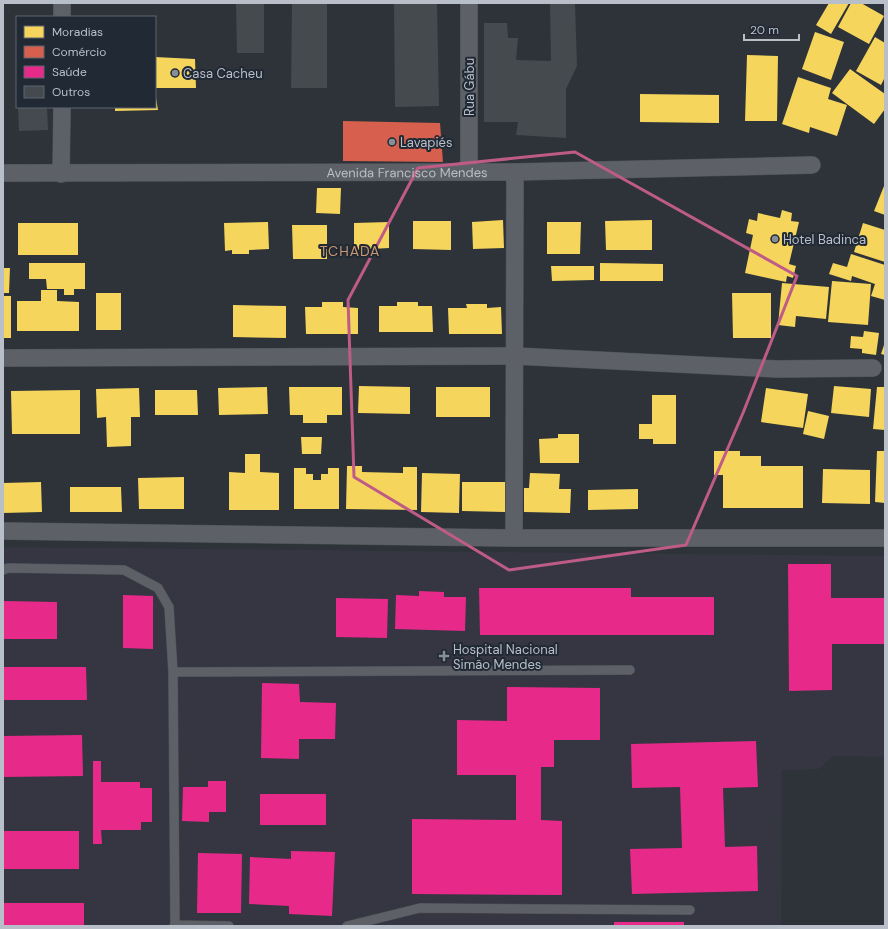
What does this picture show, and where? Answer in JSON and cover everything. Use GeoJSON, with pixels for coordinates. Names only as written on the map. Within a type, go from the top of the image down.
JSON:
{"type":"FeatureCollection","features":[{"type":"Feature","properties":{"kind":"street"},"geometry":{"type":"LineString","coordinates":[[62,3],[62,16]]}},
{"type":"Feature","properties":{"kind":"street","name":"Rua Gábu"},"geometry":{"type":"LineString","coordinates":[[469,3],[469,171]]}},
{"type":"Feature","properties":{"kind":"street"},"geometry":{"type":"LineString","coordinates":[[61,174],[62,108]]}},
{"type":"Feature","properties":{"kind":"street","name":"Avenida Francisco Mendes"},"geometry":{"type":"LineString","coordinates":[[3,173],[515,172],[812,165]]}},
{"type":"Feature","properties":{"kind":"street"},"geometry":{"type":"LineString","coordinates":[[514,538],[515,172]]}},
{"type":"Feature","properties":{"kind":"street"},"geometry":{"type":"LineString","coordinates":[[3,358],[515,356],[777,369],[873,368]]}},
{"type":"Feature","properties":{"kind":"street"},"geometry":{"type":"LineString","coordinates":[[3,531],[514,538],[885,538]]}},
{"type":"Feature","properties":{"kind":"lane"},"geometry":{"type":"LineString","coordinates":[[3,570],[8,568],[124,570],[158,588],[169,607],[173,672],[174,925],[229,926]]}},
{"type":"Feature","properties":{"kind":"lane"},"geometry":{"type":"LineString","coordinates":[[173,672],[630,670]]}},
{"type":"Feature","properties":{"kind":"lane"},"geometry":{"type":"LineString","coordinates":[[347,926],[420,908],[690,910]]}},
{"type":"Feature","properties":{"kind":"highlighted area"},"geometry":{"type":"Polygon","coordinates":[[[575,152],[797,276],[743,413],[686,545],[509,570],[354,477],[348,300],[418,168],[575,152]]]}},
{"type":"Feature","properties":{"kind":"shaded area","name":"Hospital Nacional Simão Mendes"},"geometry":{"type":"Polygon","coordinates":[[[3,547],[885,556],[885,757],[834,756],[818,769],[782,770],[781,926],[3,926],[3,547]]]}},
{"type":"Feature","properties":{"kind":"building: Moradias"},"geometry":{"type":"Polygon","coordinates":[[[829,3],[849,3],[831,34],[816,25],[829,3]]]}},
{"type":"Feature","properties":{"kind":"building: Moradias"},"geometry":{"type":"Polygon","coordinates":[[[851,3],[861,3],[884,16],[869,44],[838,27],[851,3]]]}},
{"type":"Feature","properties":{"kind":"building: Moradias"},"geometry":{"type":"Polygon","coordinates":[[[815,32],[844,42],[831,80],[802,69],[815,32]]]}},
{"type":"Feature","properties":{"kind":"building: Moradias"},"geometry":{"type":"Polygon","coordinates":[[[875,37],[885,43],[885,77],[881,85],[856,71],[875,37]]]}},
{"type":"Feature","properties":{"kind":"building: Moradias"},"geometry":{"type":"Polygon","coordinates":[[[747,55],[778,56],[777,121],[745,121],[747,55]]]}},
{"type":"Feature","properties":{"kind":"building: Moradias","name":"Casa Cacheu"},"geometry":{"type":"Polygon","coordinates":[[[156,57],[195,59],[196,88],[156,88],[156,57]]]}},
{"type":"Feature","properties":{"kind":"building: Moradias"},"geometry":{"type":"Polygon","coordinates":[[[850,69],[885,94],[885,109],[874,124],[832,93],[850,69]]]}},
{"type":"Feature","properties":{"kind":"building: Moradias"},"geometry":{"type":"Polygon","coordinates":[[[798,77],[831,88],[828,99],[847,105],[837,136],[810,127],[809,133],[782,124],[798,77]]]}},
{"type":"Feature","properties":{"kind":"building: Moradias"},"geometry":{"type":"Polygon","coordinates":[[[640,94],[719,95],[719,123],[640,122],[640,94]]]}},
{"type":"Feature","properties":{"kind":"building: Moradias"},"geometry":{"type":"Polygon","coordinates":[[[156,98],[158,110],[115,111],[115,108],[156,108],[156,98]]]}},
{"type":"Feature","properties":{"kind":"building: Moradias"},"geometry":{"type":"Polygon","coordinates":[[[885,186],[885,215],[874,211],[885,186]]]}},
{"type":"Feature","properties":{"kind":"building: Moradias"},"geometry":{"type":"Polygon","coordinates":[[[317,188],[341,188],[340,214],[316,213],[317,188]]]}},
{"type":"Feature","properties":{"kind":"building: Moradias"},"geometry":{"type":"Polygon","coordinates":[[[782,210],[792,213],[791,221],[799,222],[789,264],[796,266],[793,278],[787,276],[786,282],[745,273],[753,235],[746,233],[749,219],[757,221],[758,213],[780,218],[782,210]]]}},
{"type":"Feature","properties":{"kind":"building: Moradias"},"geometry":{"type":"Polygon","coordinates":[[[503,220],[504,248],[473,249],[472,222],[503,220]]]}},
{"type":"Feature","properties":{"kind":"building: Moradias"},"geometry":{"type":"Polygon","coordinates":[[[652,220],[652,250],[606,250],[605,221],[652,220]]]}},
{"type":"Feature","properties":{"kind":"building: Moradias"},"geometry":{"type":"Polygon","coordinates":[[[413,221],[451,221],[451,250],[413,249],[413,221]]]}},
{"type":"Feature","properties":{"kind":"building: Moradias"},"geometry":{"type":"Polygon","coordinates":[[[268,222],[269,249],[249,250],[249,254],[232,254],[232,250],[225,251],[224,223],[268,222]]]}},
{"type":"Feature","properties":{"kind":"building: Moradias"},"geometry":{"type":"Polygon","coordinates":[[[389,222],[389,248],[354,250],[354,223],[389,222]]]}},
{"type":"Feature","properties":{"kind":"building: Moradias"},"geometry":{"type":"Polygon","coordinates":[[[547,222],[581,222],[580,254],[547,254],[547,222]]]}},
{"type":"Feature","properties":{"kind":"building: Moradias"},"geometry":{"type":"Polygon","coordinates":[[[18,223],[78,223],[78,255],[18,255],[18,223]]]}},
{"type":"Feature","properties":{"kind":"building: Moradias"},"geometry":{"type":"Polygon","coordinates":[[[863,223],[885,230],[885,262],[854,252],[863,223]]]}},
{"type":"Feature","properties":{"kind":"building: Moradias"},"geometry":{"type":"Polygon","coordinates":[[[292,225],[327,225],[327,259],[293,259],[292,225]]]}},
{"type":"Feature","properties":{"kind":"building: Moradias"},"geometry":{"type":"Polygon","coordinates":[[[851,254],[885,265],[885,300],[871,296],[875,284],[852,276],[851,281],[829,274],[833,263],[847,267],[851,254]]]}},
{"type":"Feature","properties":{"kind":"building: Moradias"},"geometry":{"type":"Polygon","coordinates":[[[29,263],[85,263],[85,289],[74,289],[74,295],[64,295],[64,289],[47,289],[46,279],[29,279],[29,263]]]}},
{"type":"Feature","properties":{"kind":"building: Moradias"},"geometry":{"type":"Polygon","coordinates":[[[600,263],[663,264],[663,281],[600,281],[600,263]]]}},
{"type":"Feature","properties":{"kind":"building: Moradias"},"geometry":{"type":"Polygon","coordinates":[[[551,266],[594,266],[594,280],[552,281],[551,266]]]}},
{"type":"Feature","properties":{"kind":"building: Moradias"},"geometry":{"type":"Polygon","coordinates":[[[3,268],[10,268],[9,293],[3,293],[3,268]]]}},
{"type":"Feature","properties":{"kind":"building: Moradias"},"geometry":{"type":"Polygon","coordinates":[[[832,281],[871,284],[868,325],[828,322],[832,281]]]}},
{"type":"Feature","properties":{"kind":"building: Moradias"},"geometry":{"type":"Polygon","coordinates":[[[782,283],[829,287],[826,319],[796,316],[795,327],[778,325],[782,283]]]}},
{"type":"Feature","properties":{"kind":"building: Moradias"},"geometry":{"type":"Polygon","coordinates":[[[41,290],[57,290],[57,301],[79,302],[79,331],[17,331],[17,301],[41,301],[41,290]]]}},
{"type":"Feature","properties":{"kind":"building: Moradias"},"geometry":{"type":"Polygon","coordinates":[[[96,293],[121,293],[121,330],[96,330],[96,293]]]}},
{"type":"Feature","properties":{"kind":"building: Moradias"},"geometry":{"type":"Polygon","coordinates":[[[732,293],[771,293],[771,338],[733,338],[732,293]]]}},
{"type":"Feature","properties":{"kind":"building: Moradias"},"geometry":{"type":"Polygon","coordinates":[[[3,296],[11,296],[11,338],[3,338],[3,296]]]}},
{"type":"Feature","properties":{"kind":"building: Moradias"},"geometry":{"type":"Polygon","coordinates":[[[322,302],[343,302],[343,307],[358,308],[358,334],[306,334],[305,307],[322,307],[322,302]]]}},
{"type":"Feature","properties":{"kind":"building: Moradias"},"geometry":{"type":"Polygon","coordinates":[[[397,302],[418,302],[418,306],[432,306],[433,332],[379,332],[379,306],[397,306],[397,302]]]}},
{"type":"Feature","properties":{"kind":"building: Moradias"},"geometry":{"type":"Polygon","coordinates":[[[466,304],[487,304],[487,308],[501,307],[502,334],[449,334],[448,308],[467,308],[466,304]]]}},
{"type":"Feature","properties":{"kind":"building: Moradias"},"geometry":{"type":"Polygon","coordinates":[[[233,305],[286,306],[286,338],[233,337],[233,305]]]}},
{"type":"Feature","properties":{"kind":"building: Moradias"},"geometry":{"type":"Polygon","coordinates":[[[864,331],[879,333],[876,355],[862,353],[862,349],[850,348],[851,336],[863,337],[864,331]]]}},
{"type":"Feature","properties":{"kind":"building: Moradias"},"geometry":{"type":"Polygon","coordinates":[[[885,342],[885,355],[881,354],[885,342]]]}},
{"type":"Feature","properties":{"kind":"building: Moradias"},"geometry":{"type":"Polygon","coordinates":[[[359,386],[410,387],[410,414],[358,413],[359,386]]]}},
{"type":"Feature","properties":{"kind":"building: Moradias"},"geometry":{"type":"Polygon","coordinates":[[[834,386],[871,389],[869,417],[831,413],[834,386]]]}},
{"type":"Feature","properties":{"kind":"building: Moradias"},"geometry":{"type":"Polygon","coordinates":[[[267,387],[268,414],[219,415],[218,388],[267,387]]]}},
{"type":"Feature","properties":{"kind":"building: Moradias"},"geometry":{"type":"Polygon","coordinates":[[[289,387],[342,387],[342,415],[327,415],[327,423],[303,423],[303,415],[290,415],[289,387]]]}},
{"type":"Feature","properties":{"kind":"building: Moradias"},"geometry":{"type":"Polygon","coordinates":[[[436,387],[490,387],[490,417],[436,417],[436,387]]]}},
{"type":"Feature","properties":{"kind":"building: Moradias"},"geometry":{"type":"Polygon","coordinates":[[[877,387],[885,387],[885,430],[873,429],[877,387]]]}},
{"type":"Feature","properties":{"kind":"building: Moradias"},"geometry":{"type":"Polygon","coordinates":[[[139,388],[140,417],[131,417],[131,446],[107,447],[106,417],[97,418],[96,389],[139,388]]]}},
{"type":"Feature","properties":{"kind":"building: Moradias"},"geometry":{"type":"Polygon","coordinates":[[[766,388],[808,394],[803,428],[761,422],[766,388]]]}},
{"type":"Feature","properties":{"kind":"building: Moradias"},"geometry":{"type":"Polygon","coordinates":[[[80,390],[80,434],[12,434],[11,391],[80,390]]]}},
{"type":"Feature","properties":{"kind":"building: Moradias"},"geometry":{"type":"Polygon","coordinates":[[[155,390],[197,390],[198,415],[155,415],[155,390]]]}},
{"type":"Feature","properties":{"kind":"building: Moradias"},"geometry":{"type":"Polygon","coordinates":[[[652,395],[676,395],[676,444],[653,444],[653,439],[639,439],[639,424],[652,424],[652,395]]]}},
{"type":"Feature","properties":{"kind":"building: Moradias"},"geometry":{"type":"Polygon","coordinates":[[[808,411],[829,416],[824,439],[803,434],[808,411]]]}},
{"type":"Feature","properties":{"kind":"building: Moradias"},"geometry":{"type":"Polygon","coordinates":[[[558,434],[579,434],[579,463],[540,463],[539,439],[558,438],[558,434]]]}},
{"type":"Feature","properties":{"kind":"building: Moradias"},"geometry":{"type":"Polygon","coordinates":[[[301,437],[322,437],[321,454],[302,454],[301,437]]]}},
{"type":"Feature","properties":{"kind":"building: Moradias"},"geometry":{"type":"Polygon","coordinates":[[[714,451],[740,451],[740,456],[761,456],[761,466],[803,466],[803,508],[723,508],[723,475],[714,475],[714,451]]]}},
{"type":"Feature","properties":{"kind":"building: Moradias"},"geometry":{"type":"Polygon","coordinates":[[[877,451],[885,451],[885,503],[875,502],[877,451]]]}},
{"type":"Feature","properties":{"kind":"building: Moradias"},"geometry":{"type":"Polygon","coordinates":[[[245,454],[260,454],[260,472],[279,473],[279,510],[229,510],[229,472],[245,473],[245,454]]]}},
{"type":"Feature","properties":{"kind":"building: Moradias"},"geometry":{"type":"Polygon","coordinates":[[[347,466],[362,466],[362,472],[403,473],[403,467],[417,467],[417,510],[346,509],[347,466]]]}},
{"type":"Feature","properties":{"kind":"building: Moradias"},"geometry":{"type":"Polygon","coordinates":[[[294,468],[306,468],[306,474],[313,474],[313,480],[321,480],[321,474],[328,474],[328,468],[339,468],[339,509],[294,509],[294,468]]]}},
{"type":"Feature","properties":{"kind":"building: Moradias"},"geometry":{"type":"Polygon","coordinates":[[[823,469],[870,470],[870,504],[822,503],[823,469]]]}},
{"type":"Feature","properties":{"kind":"building: Moradias"},"geometry":{"type":"Polygon","coordinates":[[[422,473],[460,474],[459,513],[421,512],[422,473]]]}},
{"type":"Feature","properties":{"kind":"building: Moradias"},"geometry":{"type":"Polygon","coordinates":[[[530,473],[560,474],[559,489],[571,489],[570,513],[524,512],[524,488],[529,488],[530,473]]]}},
{"type":"Feature","properties":{"kind":"building: Moradias"},"geometry":{"type":"Polygon","coordinates":[[[184,477],[184,509],[139,509],[138,478],[184,477]]]}},
{"type":"Feature","properties":{"kind":"building: Moradias"},"geometry":{"type":"Polygon","coordinates":[[[41,482],[42,512],[3,513],[3,483],[41,482]]]}},
{"type":"Feature","properties":{"kind":"building: Moradias"},"geometry":{"type":"Polygon","coordinates":[[[462,482],[505,482],[505,512],[462,511],[462,482]]]}},
{"type":"Feature","properties":{"kind":"building: Moradias"},"geometry":{"type":"Polygon","coordinates":[[[70,487],[121,487],[122,512],[70,512],[70,487]]]}},
{"type":"Feature","properties":{"kind":"building: Moradias"},"geometry":{"type":"Polygon","coordinates":[[[638,489],[638,509],[588,510],[588,490],[638,489]]]}},
{"type":"Feature","properties":{"kind":"building: Comércio","name":"Lavapiés"},"geometry":{"type":"Polygon","coordinates":[[[343,121],[440,123],[443,162],[343,161],[343,121]]]}},
{"type":"Feature","properties":{"kind":"building: Saúde"},"geometry":{"type":"Polygon","coordinates":[[[788,564],[831,564],[831,598],[885,598],[885,644],[832,644],[832,690],[789,691],[788,564]]]}},
{"type":"Feature","properties":{"kind":"building: Saúde"},"geometry":{"type":"Polygon","coordinates":[[[479,588],[631,588],[631,597],[714,597],[714,635],[480,635],[479,588]]]}},
{"type":"Feature","properties":{"kind":"building: Saúde"},"geometry":{"type":"Polygon","coordinates":[[[419,591],[444,592],[444,597],[466,597],[465,631],[395,629],[396,595],[419,596],[419,591]]]}},
{"type":"Feature","properties":{"kind":"building: Saúde"},"geometry":{"type":"Polygon","coordinates":[[[123,595],[153,596],[153,649],[123,648],[123,595]]]}},
{"type":"Feature","properties":{"kind":"building: Saúde"},"geometry":{"type":"Polygon","coordinates":[[[336,598],[388,599],[387,638],[336,637],[336,598]]]}},
{"type":"Feature","properties":{"kind":"building: Saúde"},"geometry":{"type":"Polygon","coordinates":[[[3,601],[57,602],[57,639],[3,639],[3,601]]]}},
{"type":"Feature","properties":{"kind":"building: Saúde"},"geometry":{"type":"Polygon","coordinates":[[[3,667],[86,667],[87,700],[3,700],[3,667]]]}},
{"type":"Feature","properties":{"kind":"building: Saúde"},"geometry":{"type":"Polygon","coordinates":[[[262,683],[299,684],[300,702],[336,703],[335,739],[299,739],[299,759],[261,758],[262,683]]]}},
{"type":"Feature","properties":{"kind":"building: Saúde","name":"Hospital Nacional Simão Mendes"},"geometry":{"type":"Polygon","coordinates":[[[507,687],[600,688],[600,740],[554,740],[554,767],[541,767],[541,820],[562,821],[562,895],[412,894],[412,819],[516,820],[516,775],[457,775],[457,720],[507,721],[507,687]]]}},
{"type":"Feature","properties":{"kind":"building: Saúde"},"geometry":{"type":"Polygon","coordinates":[[[82,735],[83,776],[3,777],[3,736],[82,735]]]}},
{"type":"Feature","properties":{"kind":"building: Saúde"},"geometry":{"type":"Polygon","coordinates":[[[756,741],[758,787],[723,788],[725,847],[757,846],[758,891],[632,894],[630,849],[682,848],[680,787],[632,788],[631,744],[756,741]]]}},
{"type":"Feature","properties":{"kind":"building: Saúde"},"geometry":{"type":"Polygon","coordinates":[[[93,761],[101,761],[101,782],[140,782],[140,788],[152,788],[152,822],[141,822],[141,830],[101,830],[102,844],[93,844],[93,761]]]}},
{"type":"Feature","properties":{"kind":"building: Saúde"},"geometry":{"type":"Polygon","coordinates":[[[208,781],[226,781],[226,812],[209,812],[209,822],[182,821],[183,787],[208,787],[208,781]]]}},
{"type":"Feature","properties":{"kind":"building: Saúde"},"geometry":{"type":"Polygon","coordinates":[[[260,794],[326,794],[326,825],[260,825],[260,794]]]}},
{"type":"Feature","properties":{"kind":"building: Saúde"},"geometry":{"type":"Polygon","coordinates":[[[3,831],[79,831],[79,869],[3,869],[3,831]]]}},
{"type":"Feature","properties":{"kind":"building: Saúde"},"geometry":{"type":"Polygon","coordinates":[[[291,851],[335,852],[332,916],[289,914],[289,906],[249,904],[250,857],[291,859],[291,851]]]}},
{"type":"Feature","properties":{"kind":"building: Saúde"},"geometry":{"type":"Polygon","coordinates":[[[198,853],[242,854],[241,913],[197,913],[198,853]]]}},
{"type":"Feature","properties":{"kind":"building: Saúde"},"geometry":{"type":"Polygon","coordinates":[[[3,903],[84,903],[84,926],[3,926],[3,903]]]}},
{"type":"Feature","properties":{"kind":"building: Saúde"},"geometry":{"type":"Polygon","coordinates":[[[614,922],[684,922],[684,926],[614,926],[614,922]]]}},
{"type":"Feature","properties":{"kind":"building: Outros"},"geometry":{"type":"Polygon","coordinates":[[[236,3],[264,3],[264,53],[237,53],[236,3]]]}},
{"type":"Feature","properties":{"kind":"building: Outros"},"geometry":{"type":"Polygon","coordinates":[[[292,3],[327,3],[327,88],[291,88],[292,3]]]}},
{"type":"Feature","properties":{"kind":"building: Outros"},"geometry":{"type":"Polygon","coordinates":[[[394,3],[437,3],[439,106],[395,107],[394,3]]]}},
{"type":"Feature","properties":{"kind":"building: Outros"},"geometry":{"type":"Polygon","coordinates":[[[550,3],[575,3],[577,66],[566,89],[566,138],[516,135],[518,122],[484,122],[484,23],[507,23],[508,38],[518,38],[516,60],[551,61],[550,3]]]}},
{"type":"Feature","properties":{"kind":"building: Outros"},"geometry":{"type":"Polygon","coordinates":[[[18,108],[47,108],[48,130],[19,131],[18,108]]]}},
{"type":"Feature","properties":{"kind":"place","name":"Casa Cacheu"},"geometry":{"type":"Point","coordinates":[175,73]}},
{"type":"Feature","properties":{"kind":"place","name":"Lavapiés"},"geometry":{"type":"Point","coordinates":[392,142]}},
{"type":"Feature","properties":{"kind":"place","name":"Hotel Badinca"},"geometry":{"type":"Point","coordinates":[775,239]}},
{"type":"Feature","properties":{"kind":"place","name":"Hospital Nacional Simão Mendes"},"geometry":{"type":"Point","coordinates":[444,656]}},
{"type":"Feature","properties":{"kind":"district","name":"TCHADA"},"geometry":{"type":"Point","coordinates":[350,251]}}]}
